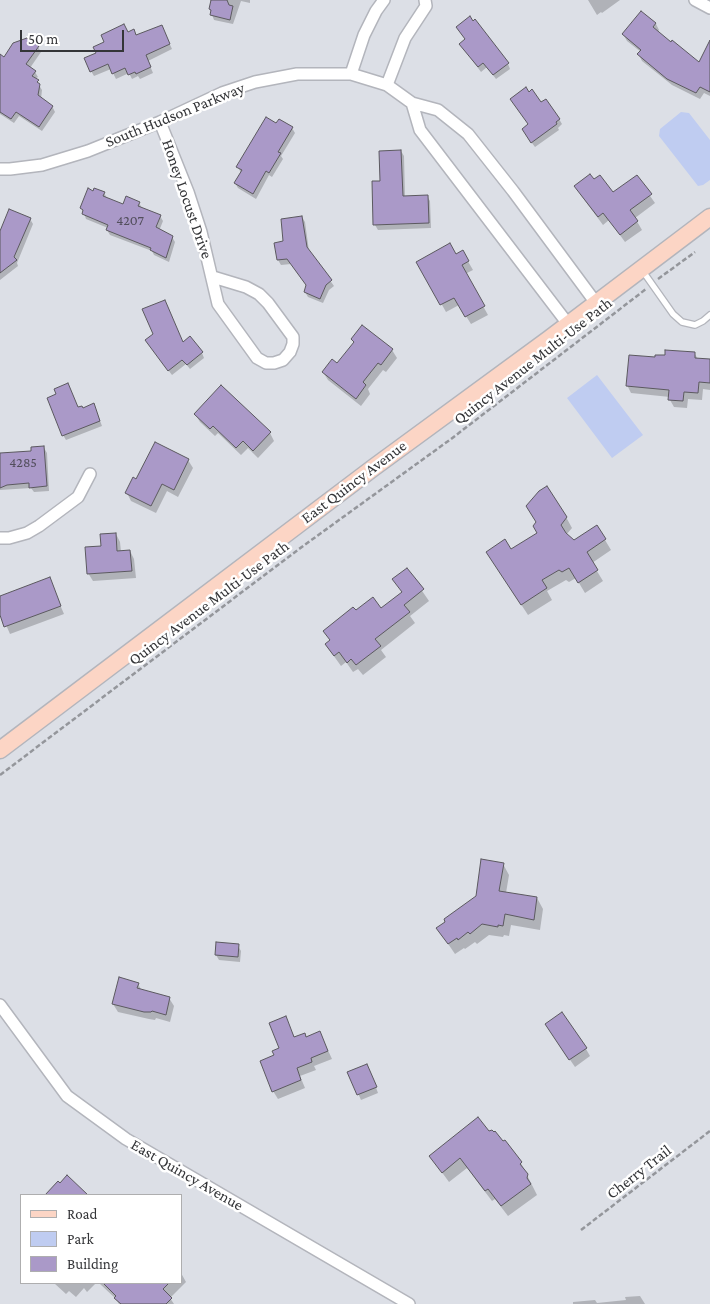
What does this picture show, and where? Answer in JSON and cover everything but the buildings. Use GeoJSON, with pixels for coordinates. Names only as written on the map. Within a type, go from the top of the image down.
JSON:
{"type":"FeatureCollection","features":[{"type":"Feature","properties":{"kind":"street"},"geometry":{"type":"LineString","coordinates":[[351,74],[364,35],[384,0]]}},
{"type":"Feature","properties":{"kind":"street"},"geometry":{"type":"LineString","coordinates":[[387,85],[405,38],[426,6],[425,0]]}},
{"type":"Feature","properties":{"kind":"street"},"geometry":{"type":"LineString","coordinates":[[695,0],[710,8]]}},
{"type":"Feature","properties":{"kind":"street","name":"South Hudson Parkway"},"geometry":{"type":"LineString","coordinates":[[0,169],[42,165],[88,151],[160,122],[222,93],[256,82],[297,74],[351,74],[387,85],[412,103],[438,110],[468,134],[596,303]]}},
{"type":"Feature","properties":{"kind":"street"},"geometry":{"type":"LineString","coordinates":[[412,103],[420,130],[568,324]]}},
{"type":"Feature","properties":{"kind":"street","name":"Honey Locust Drive"},"geometry":{"type":"LineString","coordinates":[[160,122],[188,192],[201,232],[218,304],[257,358],[266,364],[283,360],[290,352],[293,337],[268,304],[259,294],[246,287],[213,277]]}},
{"type":"Feature","properties":{"kind":"street","name":"East Quincy Avenue"},"geometry":{"type":"LineString","coordinates":[[0,750],[373,468],[708,221]]}},
{"type":"Feature","properties":{"kind":"street"},"geometry":{"type":"LineString","coordinates":[[0,538],[27,533],[39,526],[78,497],[90,474]]}},
{"type":"Feature","properties":{"kind":"street","name":"East Quincy Avenue"},"geometry":{"type":"LineString","coordinates":[[0,1005],[67,1096],[126,1139],[409,1304]]}},
{"type":"Feature","properties":{"kind":"lane"},"geometry":{"type":"LineString","coordinates":[[641,269],[653,283],[673,314],[682,322],[695,325],[703,322],[710,315]]}},
{"type":"Feature","properties":{"kind":"path","name":"Quincy Avenue Multi-Use Path"},"geometry":{"type":"LineString","coordinates":[[0,775],[299,549],[453,437],[695,252]]}},
{"type":"Feature","properties":{"kind":"path","name":"Cherry Trail"},"geometry":{"type":"LineString","coordinates":[[581,1230],[710,1131]]}},
{"type":"Feature","properties":{"kind":"green space"},"geometry":{"type":"Polygon","coordinates":[[[681,112],[689,113],[710,140],[710,180],[703,185],[698,186],[659,136],[660,129],[681,112]]]}},
{"type":"Feature","properties":{"kind":"green space"},"geometry":{"type":"Polygon","coordinates":[[[597,375],[643,435],[612,458],[567,398],[597,375]]]}}]}
